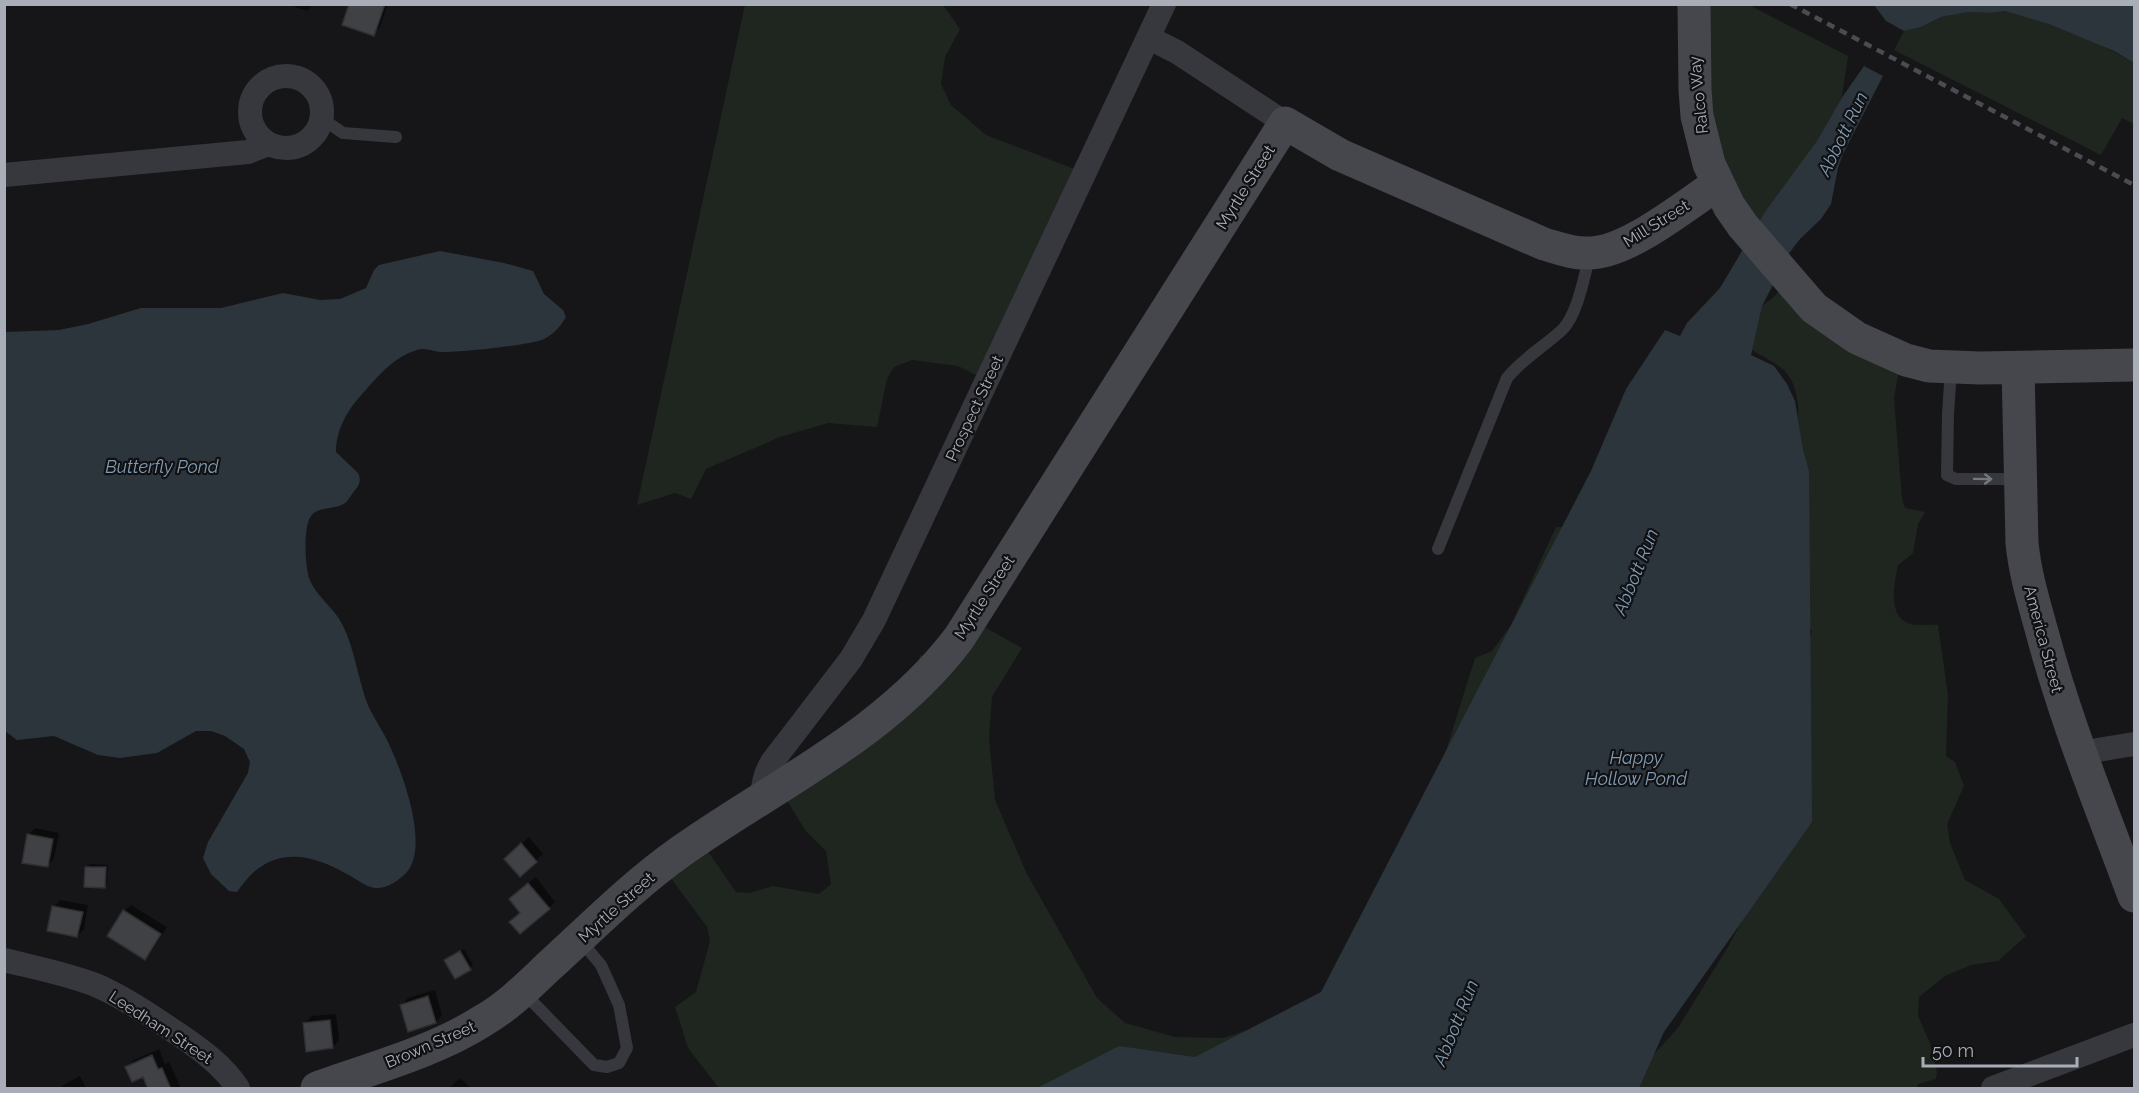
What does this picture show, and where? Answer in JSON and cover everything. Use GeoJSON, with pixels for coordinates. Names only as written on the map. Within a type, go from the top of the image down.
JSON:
{"type":"FeatureCollection","features":[{"type":"Feature","properties":{"kind":"street","name":"Prospect Street"},"geometry":{"type":"LineString","coordinates":[[763,797],[766,773],[772,762],[851,659],[874,620],[1164,4]]}},
{"type":"Feature","properties":{"kind":"street","name":"Ralco Way"},"geometry":{"type":"LineString","coordinates":[[1694,4],[1697,116],[1709,164],[1718,184]]}},
{"type":"Feature","properties":{"kind":"street","name":"Mill Street"},"geometry":{"type":"LineString","coordinates":[[1149,38],[1177,52],[1285,123],[1340,155],[1544,244],[1564,250],[1590,254],[1617,247],[1636,238],[1718,184]]}},
{"type":"Feature","properties":{"kind":"street"},"geometry":{"type":"LineString","coordinates":[[4,175],[248,152],[268,144],[287,147],[304,143],[314,135],[321,118],[321,101],[307,82],[297,77],[274,77],[256,91],[251,101],[252,125],[268,144]]}},
{"type":"Feature","properties":{"kind":"street","name":"Myrtle Street"},"geometry":{"type":"LineString","coordinates":[[570,948],[652,873],[680,852],[874,724],[942,661],[1285,123]]}},
{"type":"Feature","properties":{"kind":"street"},"geometry":{"type":"LineString","coordinates":[[1718,184],[1743,226],[1814,308],[1833,323],[1877,348],[1929,366],[1951,368],[2134,365]]}},
{"type":"Feature","properties":{"kind":"street","name":"America Street"},"geometry":{"type":"LineString","coordinates":[[2018,368],[2024,566],[2057,688],[2079,753],[2134,896]]}},
{"type":"Feature","properties":{"kind":"street"},"geometry":{"type":"LineString","coordinates":[[2079,753],[2134,744]]}},
{"type":"Feature","properties":{"kind":"street","name":"Brown Street"},"geometry":{"type":"LineString","coordinates":[[316,1089],[461,1034],[493,1015],[570,948]]}},
{"type":"Feature","properties":{"kind":"street","name":"Leedham Street"},"geometry":{"type":"LineString","coordinates":[[4,960],[78,979],[118,996],[203,1051],[219,1064],[238,1089]]}},
{"type":"Feature","properties":{"kind":"street"},"geometry":{"type":"LineString","coordinates":[[1993,1089],[2134,1035]]}},
{"type":"Feature","properties":{"kind":"lane"},"geometry":{"type":"LineString","coordinates":[[321,118],[343,133],[396,137]]}},
{"type":"Feature","properties":{"kind":"lane"},"geometry":{"type":"LineString","coordinates":[[1438,549],[1507,378],[1519,364],[1565,327],[1577,302],[1590,254]]}},
{"type":"Feature","properties":{"kind":"lane"},"geometry":{"type":"LineString","coordinates":[[1951,368],[1947,426],[1947,475],[1956,479],[2020,479]]}},
{"type":"Feature","properties":{"kind":"lane"},"geometry":{"type":"LineString","coordinates":[[523,991],[594,1065],[607,1067],[619,1063],[627,1048],[619,1005],[601,964],[570,948]]}},
{"type":"Feature","properties":{"kind":"shaded area"},"geometry":{"type":"Polygon","coordinates":[[[745,5],[943,5],[960,29],[945,57],[941,84],[951,105],[986,135],[1077,170],[980,377],[958,366],[912,360],[894,367],[887,379],[877,427],[828,423],[780,437],[706,469],[691,499],[675,493],[637,505],[745,5]]]}},
{"type":"Feature","properties":{"kind":"shaded area"},"geometry":{"type":"Polygon","coordinates":[[[1692,5],[1749,5],[1848,56],[1841,102],[1830,132],[1762,230],[1725,188],[1692,5]]]}},
{"type":"Feature","properties":{"kind":"shaded area"},"geometry":{"type":"Polygon","coordinates":[[[2005,11],[2072,32],[2134,63],[2134,124],[2122,118],[2101,155],[1894,50],[1904,31],[1921,27],[1941,17],[1969,12],[2005,11]]]}},
{"type":"Feature","properties":{"kind":"shaded area"},"geometry":{"type":"Polygon","coordinates":[[[1788,273],[1837,315],[1903,349],[1894,398],[1902,499],[1905,508],[1925,512],[1918,524],[1913,553],[1898,565],[1894,589],[1895,606],[1902,620],[1910,624],[1938,625],[1948,695],[1946,756],[1955,762],[1964,786],[1947,824],[1950,843],[1965,880],[1999,899],[2026,936],[1998,961],[1971,965],[1945,976],[1919,997],[1918,1016],[1930,1043],[1937,1072],[1936,1079],[1918,1084],[1917,1088],[1635,1088],[1652,1056],[1678,1028],[1729,945],[1780,851],[1801,661],[1812,631],[1802,620],[1798,405],[1792,382],[1782,368],[1747,347],[1757,310],[1776,295],[1788,273]]]}},
{"type":"Feature","properties":{"kind":"shaded area"},"geometry":{"type":"Polygon","coordinates":[[[1556,527],[1568,527],[1517,671],[1438,839],[1402,926],[1365,985],[1350,1001],[1281,1053],[1241,1060],[1209,1059],[1167,1053],[1149,1054],[1113,1064],[1069,1088],[719,1088],[688,1048],[675,1007],[696,992],[710,941],[707,927],[662,866],[670,858],[700,840],[736,892],[749,893],[773,886],[819,894],[831,884],[826,851],[805,830],[779,787],[825,754],[882,706],[884,707],[916,676],[920,655],[934,659],[953,640],[968,618],[1022,648],[992,697],[989,738],[995,800],[1026,872],[1097,998],[1125,1023],[1175,1037],[1223,1038],[1313,1009],[1381,903],[1439,773],[1475,658],[1492,651],[1511,625],[1556,527]]]}},
{"type":"Feature","properties":{"kind":"water"},"geometry":{"type":"Polygon","coordinates":[[[1874,5],[2134,5],[2134,63],[2114,51],[2049,24],[2005,11],[1969,12],[1941,17],[1921,27],[1904,31],[1886,21],[1874,5]]]}},
{"type":"Feature","properties":{"kind":"water","name":"Happy Hollow Pond"},"geometry":{"type":"Polygon","coordinates":[[[1864,66],[1883,76],[1843,154],[1831,204],[1821,219],[1790,252],[1762,306],[1751,355],[1774,366],[1787,384],[1795,401],[1809,471],[1812,822],[1664,1032],[1639,1088],[1037,1088],[1119,1046],[1195,1057],[1321,992],[1591,471],[1626,389],[1665,330],[1680,336],[1687,323],[1720,288],[1765,212],[1817,141],[1843,96],[1864,66]]]}},
{"type":"Feature","properties":{"kind":"water","name":"Butterfly Pond"},"geometry":{"type":"Polygon","coordinates":[[[440,251],[533,271],[544,294],[563,310],[566,317],[554,332],[537,341],[461,351],[440,352],[420,349],[394,362],[353,405],[338,435],[336,452],[358,473],[360,479],[358,485],[345,503],[318,511],[308,521],[306,564],[309,578],[316,591],[343,626],[366,700],[387,740],[406,788],[415,827],[416,845],[413,861],[406,873],[396,882],[375,888],[324,863],[301,857],[289,857],[266,864],[252,873],[237,892],[229,891],[211,874],[203,858],[208,842],[248,773],[250,762],[244,749],[225,736],[211,731],[196,731],[157,753],[120,758],[98,755],[54,736],[17,740],[5,731],[5,332],[59,330],[141,308],[221,308],[283,293],[320,300],[340,299],[366,288],[374,270],[379,265],[440,251]]]}},
{"type":"Feature","properties":{"kind":"building"},"geometry":{"type":"Polygon","coordinates":[[[349,4],[385,4],[374,36],[342,25],[349,4]]]}},
{"type":"Feature","properties":{"kind":"building"},"geometry":{"type":"Polygon","coordinates":[[[27,834],[53,839],[48,867],[22,863],[27,834]]]}},
{"type":"Feature","properties":{"kind":"building"},"geometry":{"type":"Polygon","coordinates":[[[521,843],[537,862],[520,877],[504,859],[521,843]]]}},
{"type":"Feature","properties":{"kind":"building"},"geometry":{"type":"Polygon","coordinates":[[[85,867],[106,867],[105,888],[84,887],[85,867]]]}},
{"type":"Feature","properties":{"kind":"building"},"geometry":{"type":"Polygon","coordinates":[[[528,883],[550,909],[520,934],[509,922],[520,913],[509,899],[528,883]]]}},
{"type":"Feature","properties":{"kind":"building"},"geometry":{"type":"Polygon","coordinates":[[[52,906],[83,912],[77,937],[47,931],[52,906]]]}},
{"type":"Feature","properties":{"kind":"building"},"geometry":{"type":"Polygon","coordinates":[[[123,910],[161,934],[145,960],[107,936],[123,910]]]}},
{"type":"Feature","properties":{"kind":"building"},"geometry":{"type":"Polygon","coordinates":[[[460,951],[471,970],[455,979],[444,960],[460,951]]]}},
{"type":"Feature","properties":{"kind":"building"},"geometry":{"type":"Polygon","coordinates":[[[428,996],[436,1023],[408,1032],[400,1005],[428,996]]]}},
{"type":"Feature","properties":{"kind":"building"},"geometry":{"type":"Polygon","coordinates":[[[330,1020],[333,1048],[306,1052],[303,1023],[330,1020]]]}},
{"type":"Feature","properties":{"kind":"building"},"geometry":{"type":"Polygon","coordinates":[[[152,1055],[158,1069],[162,1068],[171,1089],[148,1089],[143,1077],[132,1082],[125,1067],[152,1055]]]}},
{"type":"Feature","properties":{"kind":"railway"},"geometry":{"type":"LineString","coordinates":[[1790,4],[2134,185]]}},
{"type":"Feature","properties":{"kind":"water label","name":"Abbott Run"},"geometry":{"type":"Point","coordinates":[1843,134]}},
{"type":"Feature","properties":{"kind":"water label","name":"Abbott Run"},"geometry":{"type":"Point","coordinates":[1636,572]}},
{"type":"Feature","properties":{"kind":"water label","name":"Abbott Run"},"geometry":{"type":"Point","coordinates":[1456,1023]}}]}
